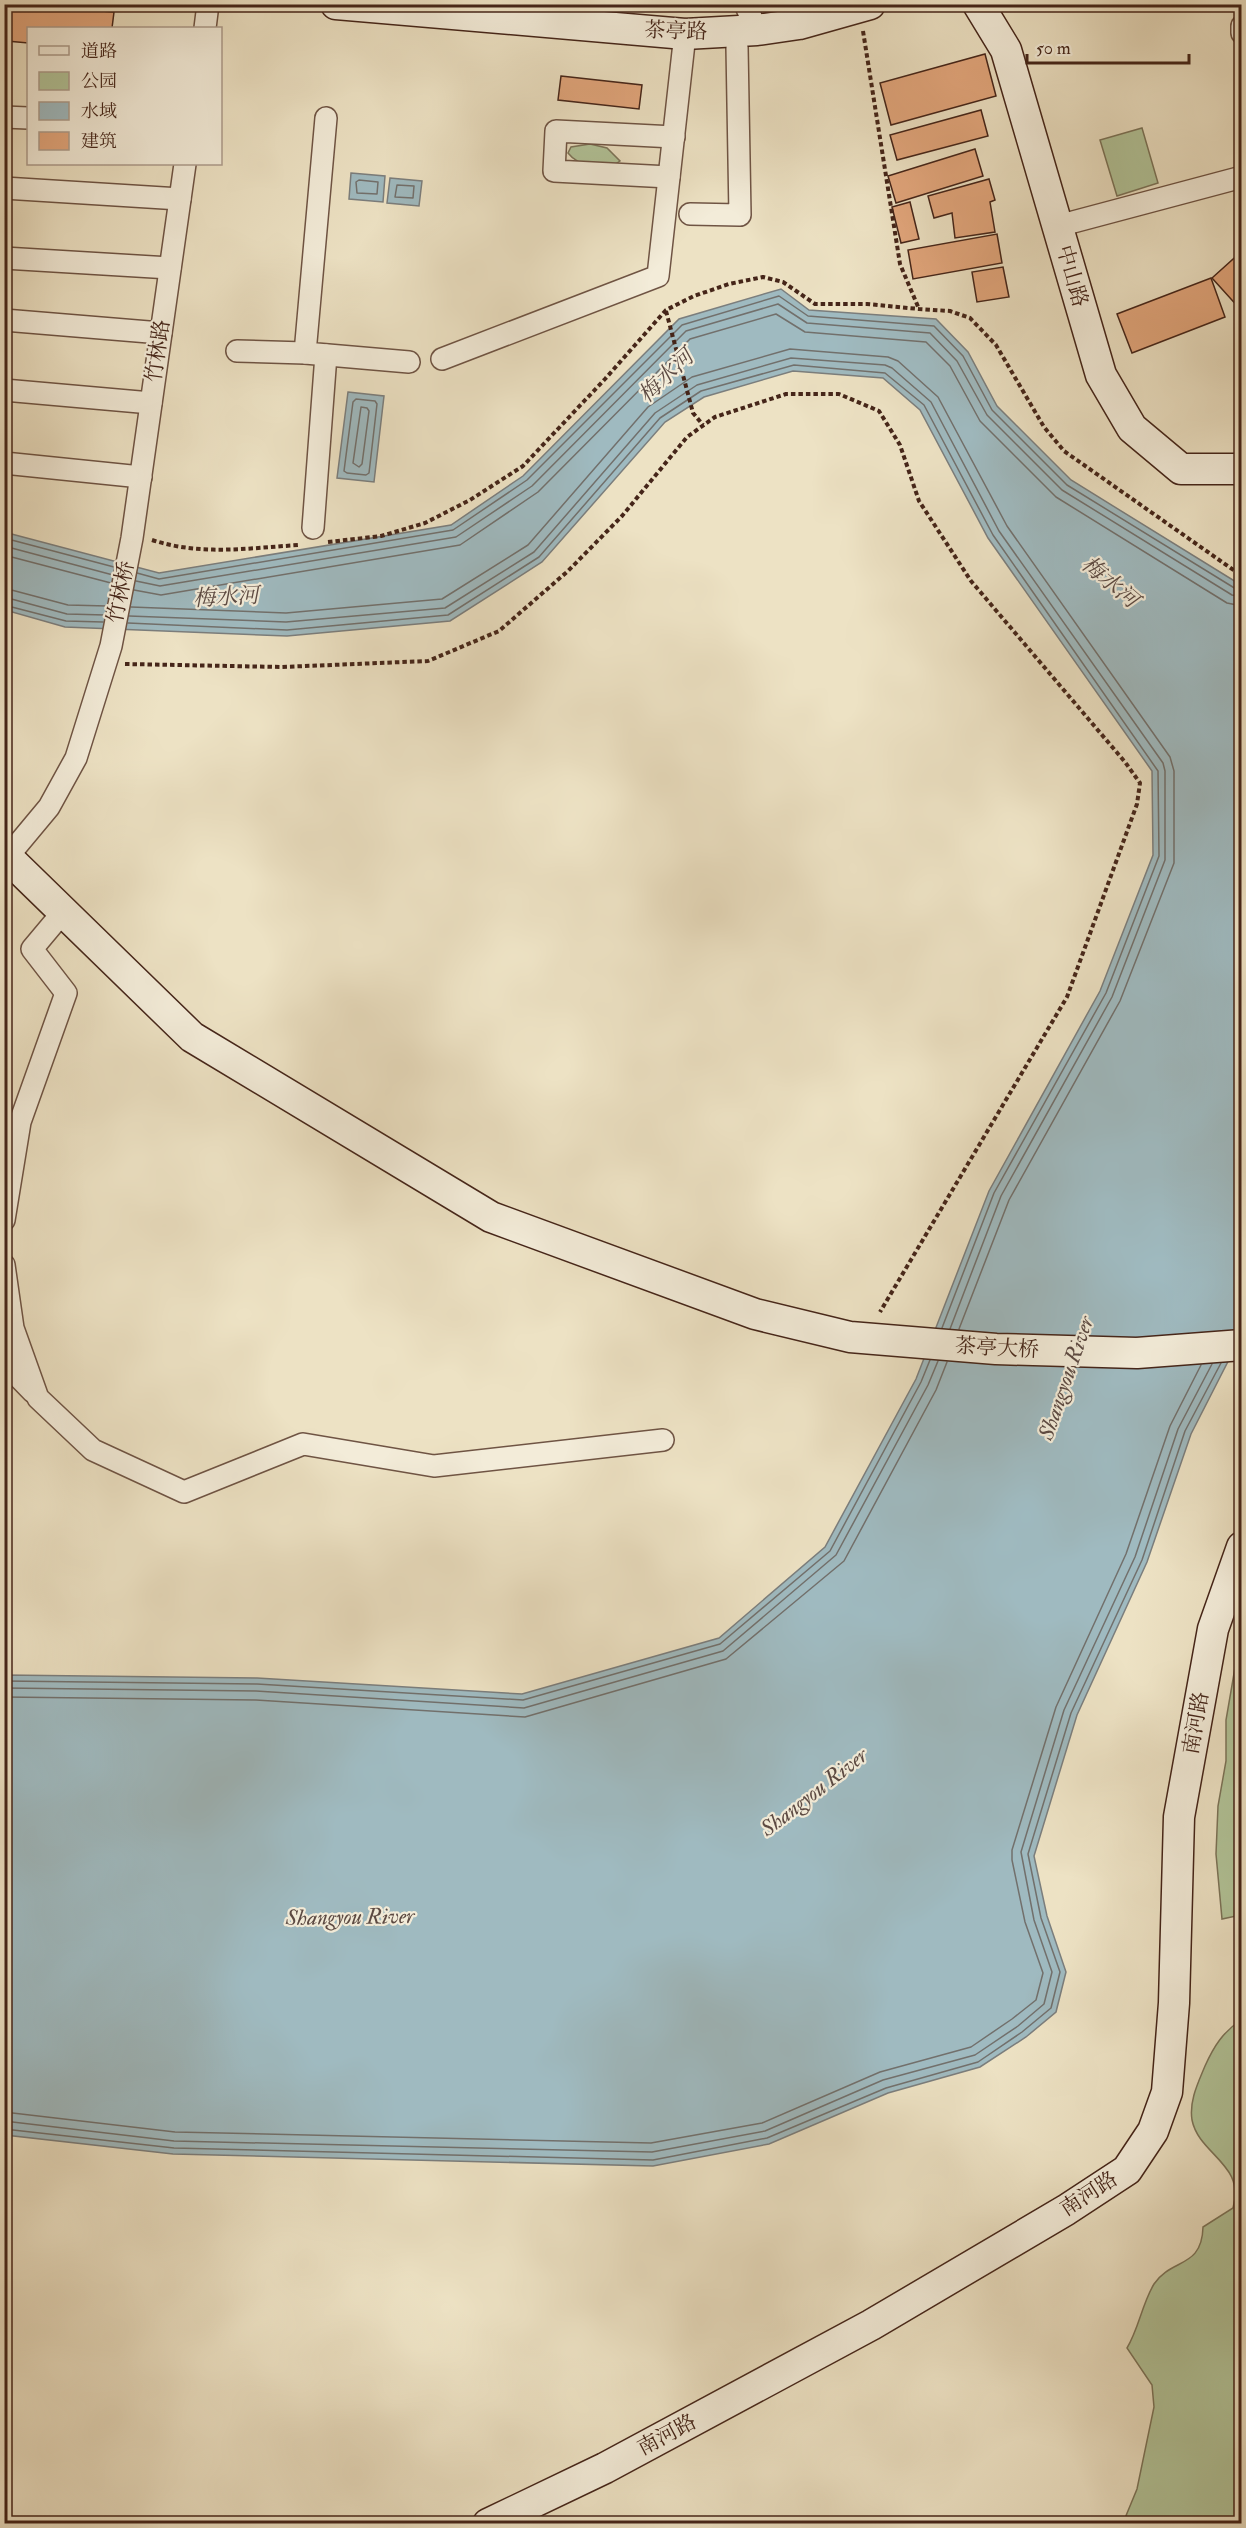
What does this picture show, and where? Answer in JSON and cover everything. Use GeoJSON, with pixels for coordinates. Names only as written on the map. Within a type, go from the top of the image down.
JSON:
{"type":"FeatureCollection","features":[{"type":"Feature","properties":{"kind":"street"},"geometry":{"type":"LineString","coordinates":[[205,27],[208,4]]}},
{"type":"Feature","properties":{"kind":"street","name":"中山路"},"geometry":{"type":"LineString","coordinates":[[978,4],[1006,50],[1101,375],[1132,428],[1181,469],[1242,469]]}},
{"type":"Feature","properties":{"kind":"street","name":"茶亭路"},"geometry":{"type":"LineString","coordinates":[[353,5],[685,34],[799,24],[866,13]]}},
{"type":"Feature","properties":{"kind":"street"},"geometry":{"type":"LineString","coordinates":[[1242,26],[1240,32],[1242,33]]}},
{"type":"Feature","properties":{"kind":"street"},"geometry":{"type":"LineString","coordinates":[[690,214],[740,215],[746,27]]}},
{"type":"Feature","properties":{"kind":"street"},"geometry":{"type":"LineString","coordinates":[[442,359],[658,276],[685,34]]}},
{"type":"Feature","properties":{"kind":"street"},"geometry":{"type":"LineString","coordinates":[[4,117],[27,118]]}},
{"type":"Feature","properties":{"kind":"street"},"geometry":{"type":"LineString","coordinates":[[315,538],[315,354],[326,118]]}},
{"type":"Feature","properties":{"kind":"street"},"geometry":{"type":"LineString","coordinates":[[669,177],[554,171],[556,132],[674,137]]}},
{"type":"Feature","properties":{"kind":"street","name":"竹林路"},"geometry":{"type":"LineString","coordinates":[[132,536],[185,165]]}},
{"type":"Feature","properties":{"kind":"street"},"geometry":{"type":"LineString","coordinates":[[1058,226],[1242,177]]}},
{"type":"Feature","properties":{"kind":"street"},"geometry":{"type":"LineString","coordinates":[[4,188],[180,199]]}},
{"type":"Feature","properties":{"kind":"street"},"geometry":{"type":"LineString","coordinates":[[4,258],[170,268]]}},
{"type":"Feature","properties":{"kind":"street"},"geometry":{"type":"LineString","coordinates":[[4,320],[161,333]]}},
{"type":"Feature","properties":{"kind":"street"},"geometry":{"type":"LineString","coordinates":[[237,351],[315,354],[409,362]]}},
{"type":"Feature","properties":{"kind":"street"},"geometry":{"type":"LineString","coordinates":[[4,390],[151,403]]}},
{"type":"Feature","properties":{"kind":"street"},"geometry":{"type":"LineString","coordinates":[[4,463],[141,477]]}},
{"type":"Feature","properties":{"kind":"street","name":"竹林桥"},"geometry":{"type":"LineString","coordinates":[[6,858],[49,807],[76,758],[108,655],[132,536]]}},
{"type":"Feature","properties":{"kind":"street","name":"茶亭大桥"},"geometry":{"type":"LineString","coordinates":[[6,858],[192,1037],[491,1217],[754,1314],[850,1337],[996,1349],[1137,1353],[1242,1345]]}},
{"type":"Feature","properties":{"kind":"street"},"geometry":{"type":"LineString","coordinates":[[4,1221],[20,1122],[66,993],[32,949],[63,912]]}},
{"type":"Feature","properties":{"kind":"street"},"geometry":{"type":"LineString","coordinates":[[4,1265],[13,1328],[38,1398]]}},
{"type":"Feature","properties":{"kind":"street"},"geometry":{"type":"LineString","coordinates":[[4,1362],[93,1450],[184,1492],[303,1444],[434,1466],[663,1440]]}},
{"type":"Feature","properties":{"kind":"street","name":"南河路"},"geometry":{"type":"LineString","coordinates":[[488,2523],[605,2468],[871,2325],[1066,2210],[1127,2170],[1153,2131],[1167,2092],[1174,2003],[1179,1817],[1213,1629],[1242,1547]]}},
{"type":"Feature","properties":{"kind":"path"},"geometry":{"type":"LineString","coordinates":[[866,13],[900,264],[920,309]]}},
{"type":"Feature","properties":{"kind":"path"},"geometry":{"type":"LineString","coordinates":[[132,536],[177,548],[208,551],[315,538],[381,536],[425,524],[470,500],[523,466],[605,380],[666,310],[694,296],[729,284],[762,277],[783,282],[815,304],[867,304],[950,311],[970,318],[996,345],[1044,427],[1064,451],[1242,576]]}},
{"type":"Feature","properties":{"kind":"path"},"geometry":{"type":"LineString","coordinates":[[666,310],[693,413],[703,425]]}},
{"type":"Feature","properties":{"kind":"path"},"geometry":{"type":"LineString","coordinates":[[108,655],[282,667],[428,661],[499,631],[568,571],[622,516],[687,437],[715,417],[786,394],[839,394],[879,411],[900,445],[919,501],[971,581],[1125,762],[1140,783],[1137,804],[1067,997],[880,1312]]}},
{"type":"Feature","properties":{"kind":"green space"},"geometry":{"type":"Polygon","coordinates":[[[1142,128],[1158,183],[1117,196],[1100,140],[1142,128]]]}},
{"type":"Feature","properties":{"kind":"green space"},"geometry":{"type":"Polygon","coordinates":[[[590,144],[607,148],[620,161],[607,167],[592,166],[572,158],[568,153],[571,147],[590,144]]]}},
{"type":"Feature","properties":{"kind":"green space"},"geometry":{"type":"Polygon","coordinates":[[[1241,1647],[1241,1915],[1222,1919],[1216,1854],[1218,1806],[1226,1761],[1226,1720],[1237,1656],[1241,1647]]]}},
{"type":"Feature","properties":{"kind":"green space"},"geometry":{"type":"Polygon","coordinates":[[[1241,2020],[1241,2523],[1123,2523],[1137,2489],[1154,2407],[1152,2385],[1127,2348],[1154,2284],[1169,2270],[1192,2257],[1201,2240],[1203,2227],[1233,2208],[1235,2193],[1233,2181],[1228,2170],[1196,2132],[1191,2113],[1195,2092],[1212,2052],[1224,2035],[1241,2020]]]}},
{"type":"Feature","properties":{"kind":"water"},"geometry":{"type":"Polygon","coordinates":[[[351,173],[385,176],[383,202],[349,199],[351,173]]]}},
{"type":"Feature","properties":{"kind":"water"},"geometry":{"type":"Polygon","coordinates":[[[390,178],[422,181],[419,206],[387,203],[390,178]]]}},
{"type":"Feature","properties":{"kind":"water"},"geometry":{"type":"Polygon","coordinates":[[[781,289],[809,310],[936,319],[968,352],[997,406],[1071,480],[1241,585],[1241,1336],[1191,1434],[1147,1562],[1077,1715],[1034,1856],[1047,1916],[1066,1972],[1056,2012],[1026,2037],[980,2067],[888,2093],[769,2144],[653,2166],[173,2154],[5,2135],[5,1675],[257,1678],[522,1694],[719,1638],[825,1547],[916,1379],[989,1191],[1100,991],[1153,855],[1152,771],[988,538],[920,410],[883,378],[793,371],[704,397],[665,422],[542,562],[450,621],[287,636],[65,627],[5,610],[4,532],[159,573],[451,525],[523,476],[679,319],[781,289]]]}},
{"type":"Feature","properties":{"kind":"water"},"geometry":{"type":"Polygon","coordinates":[[[348,392],[384,396],[374,482],[337,478],[348,392]]]}},
{"type":"Feature","properties":{"kind":"building"},"geometry":{"type":"Polygon","coordinates":[[[10,4],[114,12],[112,27],[27,27],[27,43],[7,41],[10,4]]]}},
{"type":"Feature","properties":{"kind":"building"},"geometry":{"type":"Polygon","coordinates":[[[985,54],[996,96],[891,125],[880,83],[985,54]]]}},
{"type":"Feature","properties":{"kind":"building"},"geometry":{"type":"Polygon","coordinates":[[[561,76],[642,85],[639,109],[558,100],[561,76]]]}},
{"type":"Feature","properties":{"kind":"building"},"geometry":{"type":"Polygon","coordinates":[[[981,110],[988,136],[897,160],[890,135],[981,110]]]}},
{"type":"Feature","properties":{"kind":"building"},"geometry":{"type":"Polygon","coordinates":[[[975,149],[983,176],[896,203],[888,176],[975,149]]]}},
{"type":"Feature","properties":{"kind":"building"},"geometry":{"type":"Polygon","coordinates":[[[989,179],[995,200],[990,202],[995,232],[955,238],[952,213],[934,218],[928,196],[989,179]]]}},
{"type":"Feature","properties":{"kind":"building"},"geometry":{"type":"Polygon","coordinates":[[[910,202],[919,239],[901,243],[892,207],[910,202]]]}},
{"type":"Feature","properties":{"kind":"building"},"geometry":{"type":"Polygon","coordinates":[[[997,234],[1002,263],[913,279],[908,250],[997,234]]]}},
{"type":"Feature","properties":{"kind":"building"},"geometry":{"type":"Polygon","coordinates":[[[1242,251],[1242,307],[1240,309],[1212,278],[1242,251]]]}},
{"type":"Feature","properties":{"kind":"building"},"geometry":{"type":"Polygon","coordinates":[[[1003,267],[1009,297],[977,302],[972,272],[1003,267]]]}},
{"type":"Feature","properties":{"kind":"building"},"geometry":{"type":"Polygon","coordinates":[[[1211,278],[1225,317],[1132,353],[1117,314],[1211,278]]]}},
{"type":"Feature","properties":{"kind":"water label","name":"梅水河"},"geometry":{"type":"Point","coordinates":[666,376]}},
{"type":"Feature","properties":{"kind":"water label","name":"梅水河"},"geometry":{"type":"Point","coordinates":[1110,582]}},
{"type":"Feature","properties":{"kind":"water label","name":"梅水河"},"geometry":{"type":"Point","coordinates":[226,597]}},
{"type":"Feature","properties":{"kind":"water label","name":"Shangyou River"},"geometry":{"type":"Point","coordinates":[1066,1378]}},
{"type":"Feature","properties":{"kind":"water label","name":"Shangyou River"},"geometry":{"type":"Point","coordinates":[814,1792]}},
{"type":"Feature","properties":{"kind":"water label","name":"Shangyou River"},"geometry":{"type":"Point","coordinates":[350,1917]}}]}
